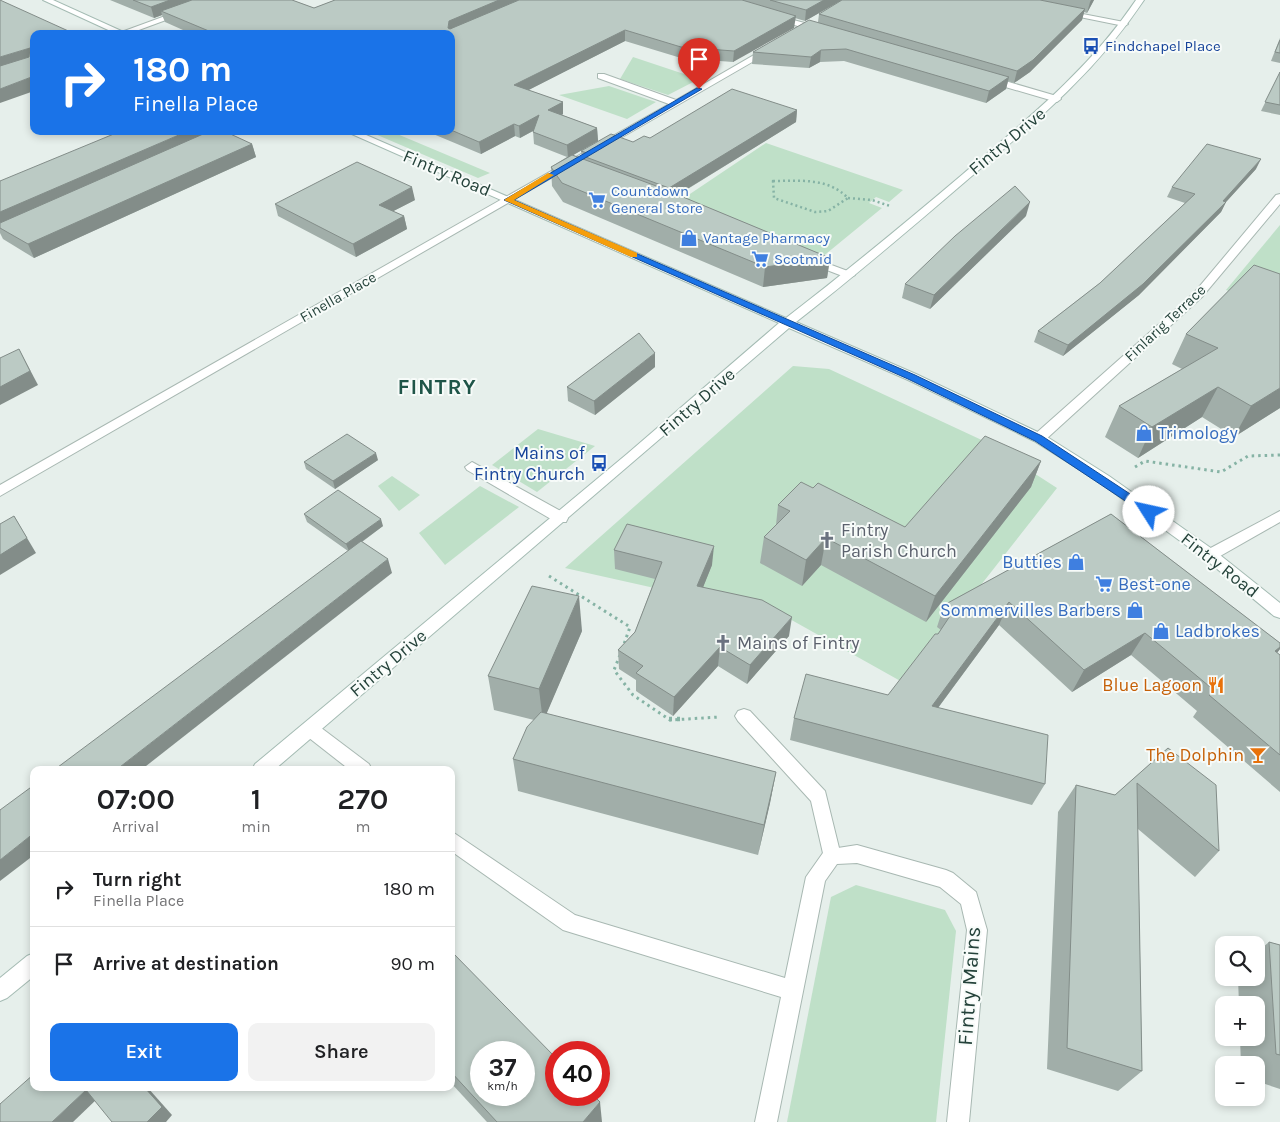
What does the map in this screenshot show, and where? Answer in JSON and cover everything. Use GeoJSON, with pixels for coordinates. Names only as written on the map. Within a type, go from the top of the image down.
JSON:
{"type":"FeatureCollection","features":[{"type":"Feature","properties":{"kind":"street"},"geometry":{"type":"LineString","coordinates":[[47,0],[115,30]]}},
{"type":"Feature","properties":{"kind":"street"},"geometry":{"type":"LineString","coordinates":[[131,30],[216,0]]}},
{"type":"Feature","properties":{"kind":"street","name":"Fintry Drive"},"geometry":{"type":"LineString","coordinates":[[266,766],[561,518],[787,323],[849,275],[1057,99],[1094,61],[1124,24],[1140,0]]}},
{"type":"Feature","properties":{"kind":"street"},"geometry":{"type":"LineString","coordinates":[[1057,11],[1124,24]]}},
{"type":"Feature","properties":{"kind":"street"},"geometry":{"type":"LineString","coordinates":[[762,13],[827,32]]}},
{"type":"Feature","properties":{"kind":"street"},"geometry":{"type":"LineString","coordinates":[[792,36],[822,18]]}},
{"type":"Feature","properties":{"kind":"street","name":"Finella Place"},"geometry":{"type":"LineString","coordinates":[[0,491],[776,46]]}},
{"type":"Feature","properties":{"kind":"street"},"geometry":{"type":"LineString","coordinates":[[601,76],[676,103]]}},
{"type":"Feature","properties":{"kind":"street"},"geometry":{"type":"LineString","coordinates":[[977,76],[1057,99]]}},
{"type":"Feature","properties":{"kind":"street"},"geometry":{"type":"LineString","coordinates":[[199,147],[226,135]]}},
{"type":"Feature","properties":{"kind":"street","name":"Fintry Road"},"geometry":{"type":"LineString","coordinates":[[358,135],[912,377],[1039,438],[1104,480],[1210,555],[1280,612]]}},
{"type":"Feature","properties":{"kind":"street"},"geometry":{"type":"LineString","coordinates":[[567,166],[585,173]]}},
{"type":"Feature","properties":{"kind":"street","name":"Finlarig Terrace"},"geometry":{"type":"LineString","coordinates":[[1039,438],[1198,295],[1280,197]]}},
{"type":"Feature","properties":{"kind":"street"},"geometry":{"type":"LineString","coordinates":[[801,257],[849,275]]}},
{"type":"Feature","properties":{"kind":"street"},"geometry":{"type":"LineString","coordinates":[[472,467],[561,518]]}},
{"type":"Feature","properties":{"kind":"street"},"geometry":{"type":"LineString","coordinates":[[1210,555],[1280,516]]}},
{"type":"Feature","properties":{"kind":"street"},"geometry":{"type":"LineString","coordinates":[[744,716],[819,797],[832,856],[816,877],[791,990],[766,1122]]}},
{"type":"Feature","properties":{"kind":"street"},"geometry":{"type":"LineString","coordinates":[[310,729],[358,766]]}},
{"type":"Feature","properties":{"kind":"street"},"geometry":{"type":"LineString","coordinates":[[455,843],[570,924],[791,990]]}},
{"type":"Feature","properties":{"kind":"street","name":"Fintry Mains"},"geometry":{"type":"LineString","coordinates":[[832,856],[857,854],[946,879],[969,899],[977,930],[958,1122]]}},
{"type":"Feature","properties":{"kind":"street"},"geometry":{"type":"LineString","coordinates":[[0,991],[30,965]]}},
{"type":"Feature","properties":{"kind":"path"},"geometry":{"type":"LineString","coordinates":[[848,198],[828,211],[815,212],[774,198],[773,181],[830,183],[848,198],[872,200],[890,206]]}},
{"type":"Feature","properties":{"kind":"path"},"geometry":{"type":"LineString","coordinates":[[1135,467],[1145,461],[1222,472],[1248,456],[1280,455]]}},
{"type":"Feature","properties":{"kind":"path"},"geometry":{"type":"LineString","coordinates":[[549,576],[630,627],[614,670],[633,695],[670,720],[744,716]]}},
{"type":"Feature","properties":{"kind":"green space"},"geometry":{"type":"Polygon","coordinates":[[[633,57],[699,79],[668,95],[620,79],[633,57]]]}},
{"type":"Feature","properties":{"kind":"green space"},"geometry":{"type":"Polygon","coordinates":[[[609,86],[656,102],[627,119],[559,95],[609,86]]]}},
{"type":"Feature","properties":{"kind":"green space"},"geometry":{"type":"Polygon","coordinates":[[[377,135],[400,135],[490,173],[478,178],[377,135]]]}},
{"type":"Feature","properties":{"kind":"green space"},"geometry":{"type":"Polygon","coordinates":[[[766,143],[903,190],[889,202],[876,197],[869,203],[882,208],[821,258],[678,202],[766,143]]]}},
{"type":"Feature","properties":{"kind":"green space"},"geometry":{"type":"Polygon","coordinates":[[[1280,225],[1280,310],[1226,290],[1280,225]]]}},
{"type":"Feature","properties":{"kind":"green space"},"geometry":{"type":"Polygon","coordinates":[[[793,366],[829,369],[986,442],[1057,488],[904,683],[788,618],[565,568],[793,366]]]}},
{"type":"Feature","properties":{"kind":"green space"},"geometry":{"type":"Polygon","coordinates":[[[538,429],[595,446],[537,492],[492,465],[538,429]]]}},
{"type":"Feature","properties":{"kind":"green space"},"geometry":{"type":"Polygon","coordinates":[[[392,476],[420,495],[399,511],[378,486],[392,476]]]}},
{"type":"Feature","properties":{"kind":"green space"},"geometry":{"type":"Polygon","coordinates":[[[480,486],[519,507],[445,565],[419,533],[480,486]]]}},
{"type":"Feature","properties":{"kind":"green space"},"geometry":{"type":"Polygon","coordinates":[[[856,885],[945,910],[956,931],[936,1122],[787,1122],[831,897],[856,885]]]}},
{"type":"Feature","properties":{"kind":"building"},"geometry":{"type":"Polygon","coordinates":[[[0,0],[66,30],[30,30],[30,48],[0,57],[0,0]]]}},
{"type":"Feature","properties":{"kind":"building"},"geometry":{"type":"Polygon","coordinates":[[[133,0],[170,0],[151,7],[133,0]]]}},
{"type":"Feature","properties":{"kind":"building"},"geometry":{"type":"Polygon","coordinates":[[[192,0],[292,0],[314,8],[335,0],[499,0],[449,21],[448,28],[450,29],[519,0],[742,0],[796,16],[734,51],[681,47],[625,30],[514,85],[563,102],[548,110],[597,128],[567,145],[533,132],[539,115],[519,126],[514,124],[479,142],[455,132],[455,30],[206,30],[161,11],[192,0]]]}},
{"type":"Feature","properties":{"kind":"building"},"geometry":{"type":"Polygon","coordinates":[[[770,0],[824,0],[806,10],[770,0]]]}},
{"type":"Feature","properties":{"kind":"building"},"geometry":{"type":"Polygon","coordinates":[[[842,0],[1040,0],[1085,9],[1033,60],[1017,71],[819,14],[842,0]]]}},
{"type":"Feature","properties":{"kind":"building"},"geometry":{"type":"Polygon","coordinates":[[[809,20],[1009,77],[989,91],[846,49],[821,50],[811,57],[753,52],[809,20]]]}},
{"type":"Feature","properties":{"kind":"building"},"geometry":{"type":"Polygon","coordinates":[[[1280,40],[1280,53],[1275,52],[1280,40]]]}},
{"type":"Feature","properties":{"kind":"building"},"geometry":{"type":"Polygon","coordinates":[[[30,48],[30,78],[0,89],[0,66],[29,57],[30,48]]]}},
{"type":"Feature","properties":{"kind":"building"},"geometry":{"type":"Polygon","coordinates":[[[1280,72],[1280,105],[1265,102],[1280,72]]]}},
{"type":"Feature","properties":{"kind":"building"},"geometry":{"type":"Polygon","coordinates":[[[732,89],[797,110],[669,188],[583,156],[587,153],[581,151],[611,134],[633,142],[644,136],[650,138],[732,89]]]}},
{"type":"Feature","properties":{"kind":"building"},"geometry":{"type":"Polygon","coordinates":[[[111,135],[179,135],[0,212],[0,181],[111,135]]]}},
{"type":"Feature","properties":{"kind":"building"},"geometry":{"type":"Polygon","coordinates":[[[201,135],[233,135],[252,144],[28,244],[0,228],[0,223],[201,135]]]}},
{"type":"Feature","properties":{"kind":"building"},"geometry":{"type":"Polygon","coordinates":[[[1207,144],[1261,159],[1223,201],[1226,202],[1143,284],[1068,345],[1038,331],[1100,283],[1195,194],[1172,187],[1207,144]]]}},
{"type":"Feature","properties":{"kind":"building"},"geometry":{"type":"Polygon","coordinates":[[[572,155],[659,187],[830,258],[765,267],[562,183],[551,167],[572,155]]]}},
{"type":"Feature","properties":{"kind":"building"},"geometry":{"type":"Polygon","coordinates":[[[357,162],[412,187],[379,205],[404,216],[353,244],[275,204],[357,162]]]}},
{"type":"Feature","properties":{"kind":"building"},"geometry":{"type":"Polygon","coordinates":[[[1015,186],[1030,202],[934,295],[905,284],[955,236],[1015,186]]]}},
{"type":"Feature","properties":{"kind":"building"},"geometry":{"type":"Polygon","coordinates":[[[1254,265],[1280,274],[1280,388],[1251,406],[1218,387],[1152,427],[1119,406],[1218,348],[1186,334],[1254,265]]]}},
{"type":"Feature","properties":{"kind":"building"},"geometry":{"type":"Polygon","coordinates":[[[639,333],[655,353],[594,401],[567,387],[639,333]]]}},
{"type":"Feature","properties":{"kind":"building"},"geometry":{"type":"Polygon","coordinates":[[[19,349],[30,371],[0,387],[0,358],[19,349]]]}},
{"type":"Feature","properties":{"kind":"building"},"geometry":{"type":"Polygon","coordinates":[[[347,434],[376,453],[333,481],[304,462],[347,434]]]}},
{"type":"Feature","properties":{"kind":"building"},"geometry":{"type":"Polygon","coordinates":[[[985,436],[1041,461],[935,596],[826,538],[806,560],[764,537],[790,511],[778,505],[801,482],[813,488],[818,483],[905,527],[985,436]]]}},
{"type":"Feature","properties":{"kind":"building"},"geometry":{"type":"Polygon","coordinates":[[[338,490],[381,519],[346,544],[304,514],[338,490]]]}},
{"type":"Feature","properties":{"kind":"building"},"geometry":{"type":"Polygon","coordinates":[[[1111,514],[1280,643],[1280,647],[1275,651],[1280,655],[1280,755],[1209,695],[1215,691],[1145,633],[1084,670],[1009,602],[932,706],[1048,735],[1045,784],[794,718],[806,674],[888,695],[935,634],[938,634],[954,610],[944,605],[1111,514]]]}},
{"type":"Feature","properties":{"kind":"building"},"geometry":{"type":"Polygon","coordinates":[[[14,516],[27,538],[0,555],[0,524],[14,516]]]}},
{"type":"Feature","properties":{"kind":"building"},"geometry":{"type":"Polygon","coordinates":[[[627,524],[714,546],[697,586],[762,600],[792,617],[750,665],[720,647],[674,697],[636,673],[643,666],[618,650],[635,632],[662,562],[614,550],[627,524]]]}},
{"type":"Feature","properties":{"kind":"building"},"geometry":{"type":"Polygon","coordinates":[[[361,541],[388,559],[121,766],[59,766],[361,541]]]}},
{"type":"Feature","properties":{"kind":"building"},"geometry":{"type":"Polygon","coordinates":[[[532,586],[579,596],[539,689],[488,676],[532,586]]]}},
{"type":"Feature","properties":{"kind":"building"},"geometry":{"type":"Polygon","coordinates":[[[541,712],[776,772],[764,825],[513,759],[527,727],[541,712]]]}},
{"type":"Feature","properties":{"kind":"building"},"geometry":{"type":"Polygon","coordinates":[[[1168,748],[1216,785],[1219,851],[1137,783],[1142,1071],[1067,1048],[1076,785],[1115,795],[1168,748]]]}},
{"type":"Feature","properties":{"kind":"building"},"geometry":{"type":"Polygon","coordinates":[[[30,788],[30,836],[0,860],[0,810],[30,788]]]}},
{"type":"Feature","properties":{"kind":"building"},"geometry":{"type":"Polygon","coordinates":[[[1269,942],[1280,945],[1280,1055],[1276,1054],[1269,942]]]}},
{"type":"Feature","properties":{"kind":"building"},"geometry":{"type":"Polygon","coordinates":[[[455,955],[545,1047],[545,1106],[597,1106],[583,1122],[497,1122],[482,1106],[535,1106],[535,1041],[470,1041],[470,1093],[455,1076],[455,955]]]}},
{"type":"Feature","properties":{"kind":"building"},"geometry":{"type":"Polygon","coordinates":[[[30,1078],[30,1091],[85,1091],[52,1122],[0,1122],[0,1104],[30,1078]]]}},
{"type":"Feature","properties":{"kind":"building"},"geometry":{"type":"Polygon","coordinates":[[[87,1091],[148,1091],[162,1107],[147,1122],[112,1122],[87,1091]]]}},
{"type":"Feature","properties":{"kind":"slow traffic"},"geometry":{"type":"LineString","coordinates":[[551,175],[508,200],[634,255]]}},
{"type":"Feature","properties":{"kind":"place","name":"Findchapel Place"},"geometry":{"type":"Point","coordinates":[1091,46]}},
{"type":"Feature","properties":{"kind":"place","name":"Countdown General Store"},"geometry":{"type":"Point","coordinates":[597,200]}},
{"type":"Feature","properties":{"kind":"place","name":"Vantage Pharmacy"},"geometry":{"type":"Point","coordinates":[689,238]}},
{"type":"Feature","properties":{"kind":"place","name":"Scotmid"},"geometry":{"type":"Point","coordinates":[760,259]}},
{"type":"Feature","properties":{"kind":"place","name":"Trimology"},"geometry":{"type":"Point","coordinates":[1144,433]}},
{"type":"Feature","properties":{"kind":"place","name":"Mains of Fintry Church"},"geometry":{"type":"Point","coordinates":[599,463]}},
{"type":"Feature","properties":{"kind":"place","name":"Fintry Parish Church"},"geometry":{"type":"Point","coordinates":[827,540]}},
{"type":"Feature","properties":{"kind":"place","name":"Butties"},"geometry":{"type":"Point","coordinates":[1076,562]}},
{"type":"Feature","properties":{"kind":"place","name":"Best-one"},"geometry":{"type":"Point","coordinates":[1104,584]}},
{"type":"Feature","properties":{"kind":"place","name":"Sommervilles Barbers"},"geometry":{"type":"Point","coordinates":[1135,610]}},
{"type":"Feature","properties":{"kind":"place","name":"Ladbrokes"},"geometry":{"type":"Point","coordinates":[1161,631]}},
{"type":"Feature","properties":{"kind":"place","name":"Mains of Fintry"},"geometry":{"type":"Point","coordinates":[723,643]}},
{"type":"Feature","properties":{"kind":"place","name":"Blue Lagoon"},"geometry":{"type":"Point","coordinates":[1216,685]}},
{"type":"Feature","properties":{"kind":"place","name":"The Dolphin"},"geometry":{"type":"Point","coordinates":[1258,755]}},
{"type":"Feature","properties":{"kind":"district","name":"FINTRY"},"geometry":{"type":"Point","coordinates":[437,386]}},
{"type":"Feature","properties":{"kind":"route"},"geometry":{"type":"LineString","coordinates":[[699,89],[508,200],[846,350],[912,377],[1039,438],[1149,512]]}}]}
